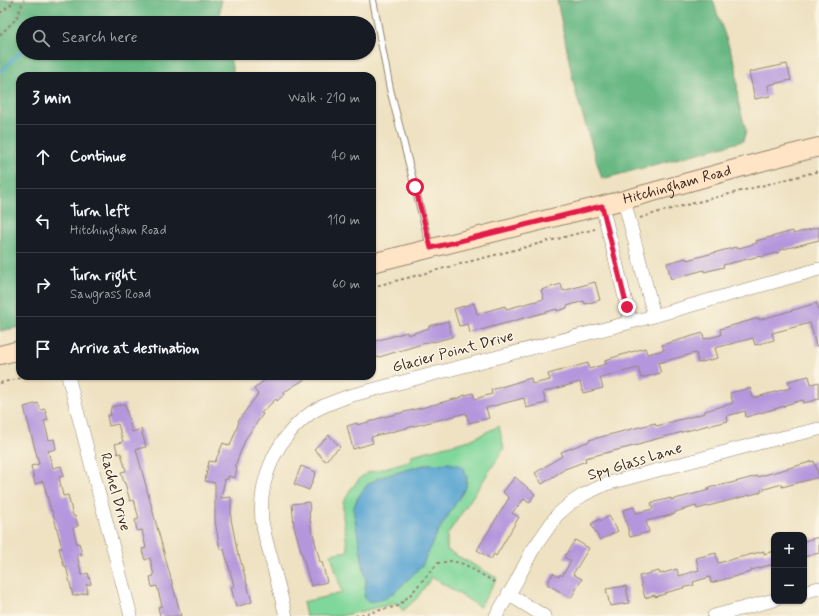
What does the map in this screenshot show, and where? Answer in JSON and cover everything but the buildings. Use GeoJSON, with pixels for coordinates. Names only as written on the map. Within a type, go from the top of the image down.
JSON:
{"type":"FeatureCollection","features":[{"type":"Feature","properties":{"kind":"street","name":"Hitchingham Road"},"geometry":{"type":"LineString","coordinates":[[376,262],[602,206],[819,147]]}},
{"type":"Feature","properties":{"kind":"street"},"geometry":{"type":"LineString","coordinates":[[624,200],[654,316]]}},
{"type":"Feature","properties":{"kind":"street"},"geometry":{"type":"LineString","coordinates":[[602,206],[631,322]]}},
{"type":"Feature","properties":{"kind":"street","name":"Glacier Point Drive"},"geometry":{"type":"LineString","coordinates":[[286,616],[262,522],[261,502],[270,465],[278,449],[300,422],[313,412],[348,396],[654,316],[819,269]]}},
{"type":"Feature","properties":{"kind":"street"},"geometry":{"type":"LineString","coordinates":[[0,355],[16,351]]}},
{"type":"Feature","properties":{"kind":"street","name":"Rachel Drive"},"geometry":{"type":"LineString","coordinates":[[69,380],[131,616]]}},
{"type":"Feature","properties":{"kind":"street","name":"Spy Glass Lane"},"geometry":{"type":"LineString","coordinates":[[496,616],[532,551],[556,515],[571,503],[592,490],[606,484],[759,443],[819,429]]}},
{"type":"Feature","properties":{"kind":"street"},"geometry":{"type":"LineString","coordinates":[[807,591],[819,588]]}},
{"type":"Feature","properties":{"kind":"street"},"geometry":{"type":"LineString","coordinates":[[508,594],[544,616]]}},
{"type":"Feature","properties":{"kind":"street"},"geometry":{"type":"LineString","coordinates":[[714,616],[771,601]]}},
{"type":"Feature","properties":{"kind":"lane"},"geometry":{"type":"LineString","coordinates":[[373,0],[390,89],[431,248]]}},
{"type":"Feature","properties":{"kind":"path"},"geometry":{"type":"LineString","coordinates":[[0,13],[13,3],[13,0]]}},
{"type":"Feature","properties":{"kind":"path"},"geometry":{"type":"LineString","coordinates":[[17,16],[24,0]]}},
{"type":"Feature","properties":{"kind":"path"},"geometry":{"type":"LineString","coordinates":[[0,35],[16,19]]}},
{"type":"Feature","properties":{"kind":"path"},"geometry":{"type":"LineString","coordinates":[[636,219],[819,171]]}},
{"type":"Feature","properties":{"kind":"path"},"geometry":{"type":"LineString","coordinates":[[376,286],[596,229]]}},
{"type":"Feature","properties":{"kind":"path"},"geometry":{"type":"LineString","coordinates":[[0,383],[16,379]]}},
{"type":"Feature","properties":{"kind":"path"},"geometry":{"type":"LineString","coordinates":[[354,616],[398,606],[410,596],[438,563],[451,561],[464,564],[496,583]]}},
{"type":"Feature","properties":{"kind":"green space"},"geometry":{"type":"Polygon","coordinates":[[[0,0],[221,0],[220,16],[16,16],[16,60],[231,60],[233,72],[16,72],[16,328],[0,331],[0,0]]]}},
{"type":"Feature","properties":{"kind":"green space"},"geometry":{"type":"Polygon","coordinates":[[[557,0],[713,0],[736,66],[738,101],[746,131],[743,141],[602,179],[575,90],[557,0]]]}},
{"type":"Feature","properties":{"kind":"green space"},"geometry":{"type":"Polygon","coordinates":[[[499,426],[504,449],[447,535],[447,550],[497,578],[480,607],[432,577],[416,599],[403,611],[397,603],[341,616],[306,616],[303,602],[342,593],[331,554],[348,551],[343,517],[343,503],[350,490],[361,477],[367,473],[409,461],[412,455],[470,440],[499,426]]]}},
{"type":"Feature","properties":{"kind":"water"},"geometry":{"type":"Polygon","coordinates":[[[449,463],[462,466],[467,477],[466,487],[436,535],[422,566],[396,591],[384,599],[369,602],[364,597],[366,581],[353,509],[358,497],[367,485],[378,478],[427,464],[449,463]]]}},
{"type":"Feature","properties":{"kind":"waterway"},"geometry":{"type":"LineString","coordinates":[[0,72],[16,57]]}},
{"type":"Feature","properties":{"kind":"route"},"geometry":{"type":"LineString","coordinates":[[415,187],[431,248],[602,206],[627,307]]}}]}
